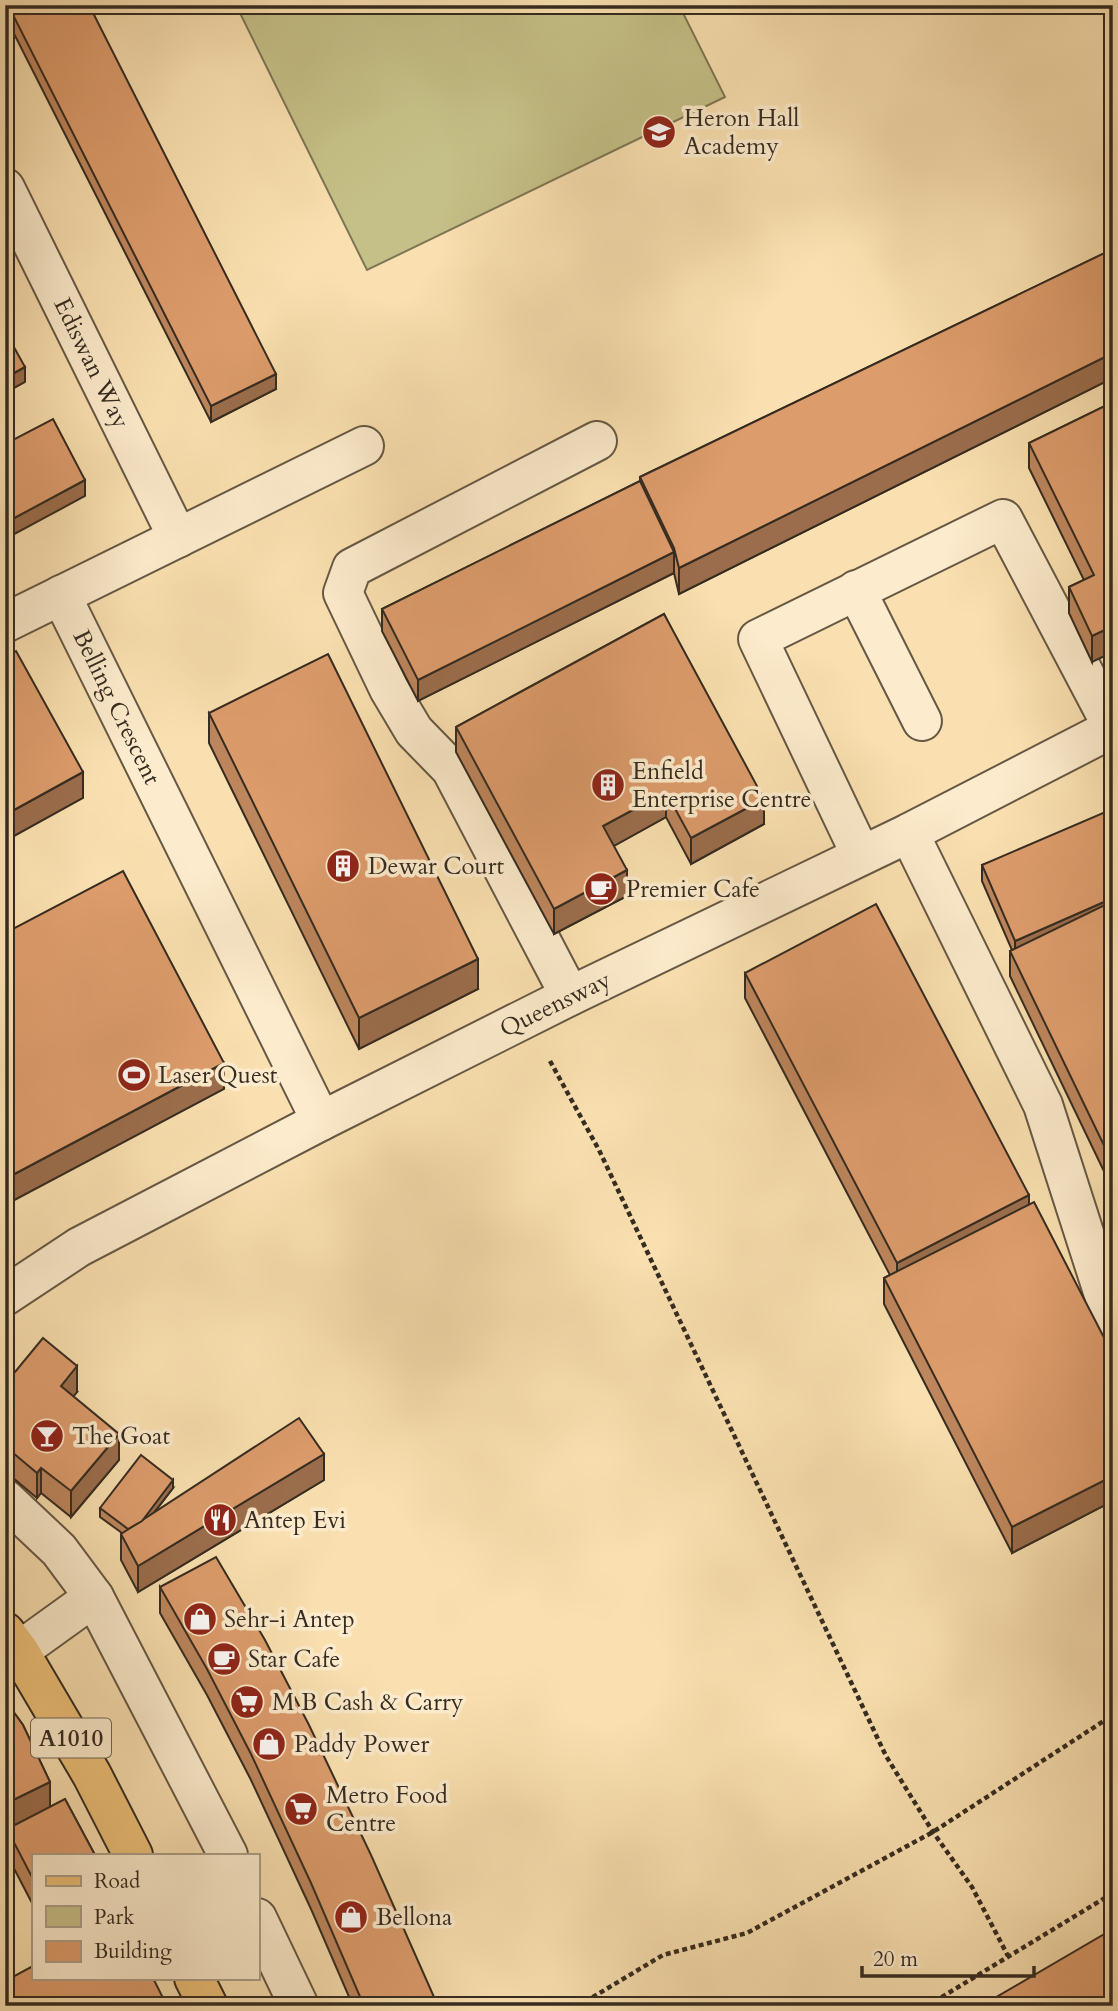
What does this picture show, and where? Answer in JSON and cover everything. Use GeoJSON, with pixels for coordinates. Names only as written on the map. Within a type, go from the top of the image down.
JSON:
{"type":"FeatureCollection","features":[{"type":"Feature","properties":{"kind":"main road","name":"A1010"},"geometry":{"type":"LineString","coordinates":[[12,1641],[92,1775],[132,1854]]}},
{"type":"Feature","properties":{"kind":"main road"},"geometry":{"type":"LineString","coordinates":[[195,1980],[208,2006]]}},
{"type":"Feature","properties":{"kind":"street","name":"Ediswan Way"},"geometry":{"type":"LineString","coordinates":[[5,188],[178,538]]}},
{"type":"Feature","properties":{"kind":"street"},"geometry":{"type":"LineString","coordinates":[[570,996],[451,769],[414,731],[389,689],[342,593],[352,568],[597,441]]}},
{"type":"Feature","properties":{"kind":"street"},"geometry":{"type":"LineString","coordinates":[[5,623],[364,446]]}},
{"type":"Feature","properties":{"kind":"street"},"geometry":{"type":"LineString","coordinates":[[861,855],[758,639],[1003,519],[1113,728]]}},
{"type":"Feature","properties":{"kind":"street"},"geometry":{"type":"LineString","coordinates":[[856,590],[922,721]]}},
{"type":"Feature","properties":{"kind":"street","name":"Belling Crescent"},"geometry":{"type":"LineString","coordinates":[[61,595],[321,1121]]}},
{"type":"Feature","properties":{"kind":"street","name":"Queensway"},"geometry":{"type":"LineString","coordinates":[[5,1296],[79,1247],[321,1121],[570,996],[909,833],[1113,728]]}},
{"type":"Feature","properties":{"kind":"street"},"geometry":{"type":"LineString","coordinates":[[909,833],[1043,1105],[1113,1323]]}},
{"type":"Feature","properties":{"kind":"street"},"geometry":{"type":"LineString","coordinates":[[5,1499],[59,1550],[94,1597],[227,1854]]}},
{"type":"Feature","properties":{"kind":"street"},"geometry":{"type":"LineString","coordinates":[[12,1641],[94,1597]]}},
{"type":"Feature","properties":{"kind":"street"},"geometry":{"type":"LineString","coordinates":[[259,1922],[299,2006]]}},
{"type":"Feature","properties":{"kind":"path"},"geometry":{"type":"LineString","coordinates":[[526,1018],[599,1150],[886,1756],[933,1832],[972,1887],[1009,1956]]}},
{"type":"Feature","properties":{"kind":"path"},"geometry":{"type":"LineString","coordinates":[[578,2006],[663,1955],[747,1933],[933,1832],[1113,1715]]}},
{"type":"Feature","properties":{"kind":"path"},"geometry":{"type":"LineString","coordinates":[[927,2006],[1113,1893]]}},
{"type":"Feature","properties":{"kind":"green space"},"geometry":{"type":"Polygon","coordinates":[[[236,5],[679,5],[725,97],[367,270],[236,5]]]}},
{"type":"Feature","properties":{"kind":"building"},"geometry":{"type":"Polygon","coordinates":[[[8,5],[89,5],[276,374],[211,406],[8,5]]]}},
{"type":"Feature","properties":{"kind":"building"},"geometry":{"type":"Polygon","coordinates":[[[1113,249],[1113,353],[679,568],[674,548],[640,477],[1113,249]]]}},
{"type":"Feature","properties":{"kind":"building"},"geometry":{"type":"Polygon","coordinates":[[[5,331],[25,367],[5,378],[5,331]]]}},
{"type":"Feature","properties":{"kind":"building"},"geometry":{"type":"Polygon","coordinates":[[[1113,402],[1113,626],[1092,636],[1069,587],[1094,575],[1029,443],[1113,402]]]}},
{"type":"Feature","properties":{"kind":"building"},"geometry":{"type":"Polygon","coordinates":[[[53,419],[85,480],[5,523],[5,444],[53,419]]]}},
{"type":"Feature","properties":{"kind":"building"},"geometry":{"type":"Polygon","coordinates":[[[640,481],[674,552],[418,680],[382,609],[640,481]]]}},
{"type":"Feature","properties":{"kind":"building","name":"Enfield Enterprise Centre"},"geometry":{"type":"Polygon","coordinates":[[[664,614],[764,799],[691,838],[666,792],[603,826],[627,870],[554,909],[456,727],[664,614]]]}},
{"type":"Feature","properties":{"kind":"building"},"geometry":{"type":"Polygon","coordinates":[[[16,651],[83,772],[5,815],[5,657],[16,651]]]}},
{"type":"Feature","properties":{"kind":"building","name":"Dewar Court"},"geometry":{"type":"Polygon","coordinates":[[[328,654],[478,959],[359,1018],[209,713],[328,654]]]}},
{"type":"Feature","properties":{"kind":"building"},"geometry":{"type":"Polygon","coordinates":[[[1110,810],[1113,818],[1113,898],[1015,941],[982,865],[1110,810]]]}},
{"type":"Feature","properties":{"kind":"building"},"geometry":{"type":"Polygon","coordinates":[[[123,871],[224,1063],[5,1179],[5,933],[123,871]]]}},
{"type":"Feature","properties":{"kind":"building"},"geometry":{"type":"Polygon","coordinates":[[[1113,901],[1113,1164],[1010,951],[1113,901]]]}},
{"type":"Feature","properties":{"kind":"building"},"geometry":{"type":"Polygon","coordinates":[[[876,904],[1029,1195],[897,1263],[745,973],[876,904]]]}},
{"type":"Feature","properties":{"kind":"building"},"geometry":{"type":"Polygon","coordinates":[[[1034,1202],[1113,1355],[1113,1476],[1012,1527],[884,1278],[1034,1202]]]}},
{"type":"Feature","properties":{"kind":"building","name":"The Goat"},"geometry":{"type":"Polygon","coordinates":[[[43,1338],[77,1366],[61,1386],[119,1434],[71,1491],[41,1468],[37,1473],[6,1447],[9,1441],[5,1437],[5,1384],[43,1338]]]}},
{"type":"Feature","properties":{"kind":"building"},"geometry":{"type":"Polygon","coordinates":[[[299,1418],[324,1454],[138,1566],[121,1534],[299,1418]]]}},
{"type":"Feature","properties":{"kind":"building"},"geometry":{"type":"Polygon","coordinates":[[[141,1455],[173,1480],[142,1521],[128,1529],[100,1508],[141,1455]]]}},
{"type":"Feature","properties":{"kind":"building"},"geometry":{"type":"Polygon","coordinates":[[[216,1557],[265,1640],[309,1725],[371,1855],[438,2006],[364,2006],[251,1754],[160,1587],[216,1557]]]}},
{"type":"Feature","properties":{"kind":"building"},"geometry":{"type":"Polygon","coordinates":[[[5,1700],[23,1725],[50,1782],[5,1804],[5,1700]]]}},
{"type":"Feature","properties":{"kind":"building"},"geometry":{"type":"Polygon","coordinates":[[[65,1799],[94,1854],[32,1854],[32,1877],[7,1829],[65,1799]]]}},
{"type":"Feature","properties":{"kind":"building"},"geometry":{"type":"Polygon","coordinates":[[[1113,1929],[1113,2006],[981,2006],[1113,1929]]]}},
{"type":"Feature","properties":{"kind":"building"},"geometry":{"type":"Polygon","coordinates":[[[32,1967],[32,1980],[154,1980],[167,2006],[5,2006],[5,1981],[32,1967]]]}},
{"type":"Feature","properties":{"kind":"place","name":"Heron Hall Academy"},"geometry":{"type":"Point","coordinates":[659,132]}},
{"type":"Feature","properties":{"kind":"place","name":"Enfield Enterprise Centre"},"geometry":{"type":"Point","coordinates":[608,785]}},
{"type":"Feature","properties":{"kind":"place","name":"Dewar Court"},"geometry":{"type":"Point","coordinates":[343,866]}},
{"type":"Feature","properties":{"kind":"place","name":"Premier Cafe"},"geometry":{"type":"Point","coordinates":[601,889]}},
{"type":"Feature","properties":{"kind":"place","name":"Laser Quest"},"geometry":{"type":"Point","coordinates":[134,1075]}},
{"type":"Feature","properties":{"kind":"place","name":"The Goat"},"geometry":{"type":"Point","coordinates":[47,1436]}},
{"type":"Feature","properties":{"kind":"place","name":"Antep Evi"},"geometry":{"type":"Point","coordinates":[220,1520]}},
{"type":"Feature","properties":{"kind":"place","name":"Sehr-i Antep"},"geometry":{"type":"Point","coordinates":[200,1619]}},
{"type":"Feature","properties":{"kind":"place","name":"Star Cafe"},"geometry":{"type":"Point","coordinates":[224,1659]}},
{"type":"Feature","properties":{"kind":"place","name":"M B Cash & Carry"},"geometry":{"type":"Point","coordinates":[247,1702]}},
{"type":"Feature","properties":{"kind":"place","name":"Paddy Power"},"geometry":{"type":"Point","coordinates":[269,1744]}},
{"type":"Feature","properties":{"kind":"place","name":"Metro Food Centre"},"geometry":{"type":"Point","coordinates":[301,1809]}},
{"type":"Feature","properties":{"kind":"place","name":"Bellona"},"geometry":{"type":"Point","coordinates":[351,1917]}}]}
